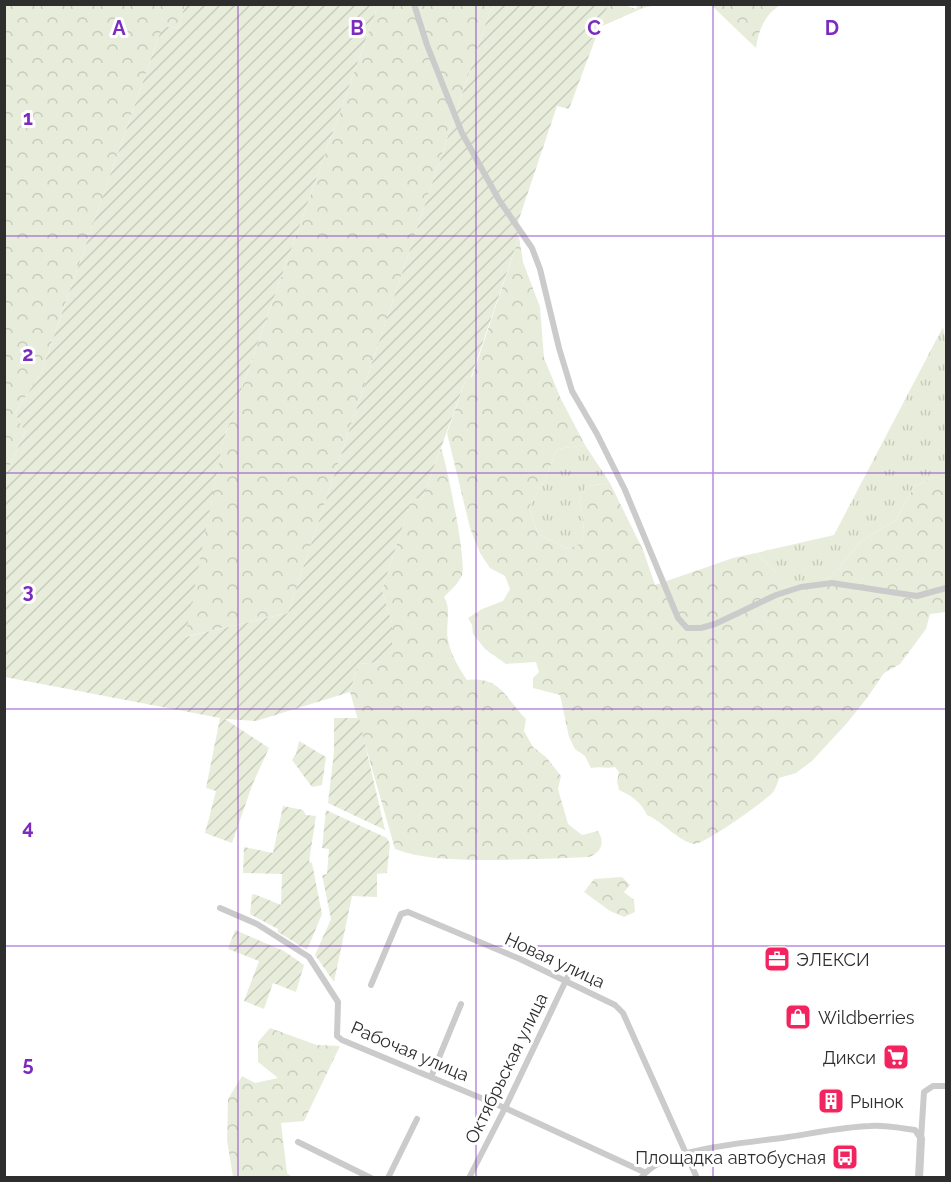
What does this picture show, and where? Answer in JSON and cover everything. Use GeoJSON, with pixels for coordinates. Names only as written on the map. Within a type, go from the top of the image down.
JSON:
{"type":"FeatureCollection","features":[{"type":"Feature","properties":{"kind":"street"},"geometry":{"type":"LineString","coordinates":[[414,4],[427,45],[462,133],[499,200],[532,248],[540,269],[572,391],[625,490],[678,618],[687,628],[701,628],[715,624],[776,595],[801,587],[832,583],[917,596],[946,588]]}},
{"type":"Feature","properties":{"kind":"street","name":"Рабочая улица"},"geometry":{"type":"LineString","coordinates":[[220,908],[257,924],[309,957],[338,1002],[337,1036],[504,1108],[642,1175]]}},
{"type":"Feature","properties":{"kind":"street","name":"Новая улица"},"geometry":{"type":"LineString","coordinates":[[371,985],[401,914],[408,912],[566,980],[615,1005],[623,1013],[697,1178]]}},
{"type":"Feature","properties":{"kind":"street","name":"Октябрьская улица"},"geometry":{"type":"LineString","coordinates":[[469,1178],[570,972]]}},
{"type":"Feature","properties":{"kind":"street"},"geometry":{"type":"LineString","coordinates":[[431,1077],[461,1004]]}},
{"type":"Feature","properties":{"kind":"street"},"geometry":{"type":"LineString","coordinates":[[919,1178],[924,1092],[933,1086],[946,1086]]}},
{"type":"Feature","properties":{"kind":"street"},"geometry":{"type":"LineString","coordinates":[[388,1178],[417,1119]]}},
{"type":"Feature","properties":{"kind":"street"},"geometry":{"type":"LineString","coordinates":[[642,1175],[656,1165],[686,1153],[869,1126],[915,1130],[921,1139]]}},
{"type":"Feature","properties":{"kind":"street"},"geometry":{"type":"LineString","coordinates":[[298,1142],[371,1178]]}},
{"type":"Feature","properties":{"kind":"green space"},"geometry":{"type":"Polygon","coordinates":[[[5,5],[185,5],[178,28],[165,26],[159,36],[41,373],[15,413],[25,432],[5,477],[5,5]]]}},
{"type":"Feature","properties":{"kind":"green space"},"geometry":{"type":"Polygon","coordinates":[[[185,5],[378,5],[223,441],[185,637],[288,613],[492,5],[608,5],[569,109],[557,106],[517,225],[519,237],[471,377],[467,376],[422,500],[412,497],[382,590],[392,623],[392,649],[381,662],[358,664],[350,692],[256,721],[225,719],[269,748],[253,783],[232,843],[205,833],[216,791],[206,788],[220,718],[5,677],[5,477],[25,432],[15,413],[41,373],[159,36],[164,26],[178,28],[185,5]]]}},
{"type":"Feature","properties":{"kind":"green space"},"geometry":{"type":"Polygon","coordinates":[[[378,5],[492,5],[288,613],[184,637],[223,441],[378,5]]]}},
{"type":"Feature","properties":{"kind":"green space"},"geometry":{"type":"Polygon","coordinates":[[[608,5],[624,5],[636,9],[638,5],[656,5],[643,8],[600,27],[608,5]]]}},
{"type":"Feature","properties":{"kind":"green space"},"geometry":{"type":"Polygon","coordinates":[[[711,5],[780,5],[770,13],[763,24],[756,48],[711,5]]]}},
{"type":"Feature","properties":{"kind":"green space"},"geometry":{"type":"Polygon","coordinates":[[[519,237],[523,262],[540,307],[544,358],[561,399],[585,445],[557,449],[545,480],[529,507],[538,534],[568,549],[582,543],[584,521],[579,501],[587,486],[610,483],[643,550],[655,585],[733,558],[756,553],[774,570],[789,591],[822,584],[861,541],[896,520],[914,487],[935,477],[946,480],[946,612],[930,614],[926,629],[900,664],[884,673],[847,723],[812,761],[796,773],[779,778],[774,791],[769,796],[735,822],[710,838],[694,844],[682,839],[647,815],[636,800],[619,790],[617,781],[619,772],[615,767],[591,768],[585,756],[575,749],[569,737],[560,695],[533,688],[533,678],[539,672],[536,662],[506,664],[485,649],[473,634],[468,618],[482,609],[503,601],[510,589],[505,576],[490,568],[480,553],[470,528],[447,433],[467,376],[472,377],[519,237]]]}},
{"type":"Feature","properties":{"kind":"green space"},"geometry":{"type":"Polygon","coordinates":[[[943,327],[946,345],[946,480],[935,477],[914,487],[896,520],[861,541],[822,584],[788,591],[774,570],[756,553],[834,535],[943,327]]]}},
{"type":"Feature","properties":{"kind":"green space"},"geometry":{"type":"Polygon","coordinates":[[[585,445],[610,483],[587,486],[579,501],[584,521],[582,543],[568,549],[538,534],[529,507],[545,480],[557,449],[585,445]]]}},
{"type":"Feature","properties":{"kind":"green space"},"geometry":{"type":"Polygon","coordinates":[[[441,448],[456,513],[463,567],[459,581],[444,597],[448,607],[447,635],[451,651],[467,680],[478,680],[495,685],[502,690],[526,719],[524,731],[533,747],[546,757],[561,776],[558,789],[568,824],[582,835],[598,831],[600,835],[601,846],[589,857],[478,860],[425,857],[395,849],[350,692],[358,664],[381,662],[392,623],[382,590],[412,496],[422,500],[441,448]]]}},
{"type":"Feature","properties":{"kind":"green space"},"geometry":{"type":"Polygon","coordinates":[[[334,718],[359,718],[385,830],[328,803],[334,752],[334,718]]]}},
{"type":"Feature","properties":{"kind":"green space"},"geometry":{"type":"Polygon","coordinates":[[[299,741],[326,757],[322,785],[312,787],[292,760],[299,741]]]}},
{"type":"Feature","properties":{"kind":"green space"},"geometry":{"type":"Polygon","coordinates":[[[283,806],[303,810],[306,815],[316,816],[309,862],[312,863],[322,914],[307,950],[278,932],[278,929],[250,914],[254,894],[281,905],[282,874],[243,873],[244,847],[273,853],[283,806]]]}},
{"type":"Feature","properties":{"kind":"green space"},"geometry":{"type":"Polygon","coordinates":[[[326,810],[387,838],[390,844],[387,873],[377,874],[377,897],[352,896],[334,982],[315,955],[331,919],[322,875],[327,874],[329,849],[322,848],[326,810]]]}},
{"type":"Feature","properties":{"kind":"green space"},"geometry":{"type":"Polygon","coordinates":[[[622,877],[630,885],[624,892],[634,900],[635,912],[624,917],[610,911],[584,892],[594,879],[622,877]]]}},
{"type":"Feature","properties":{"kind":"green space"},"geometry":{"type":"Polygon","coordinates":[[[235,930],[284,951],[304,965],[296,992],[273,983],[264,1009],[244,1001],[259,961],[228,949],[235,930]]]}},
{"type":"Feature","properties":{"kind":"green space"},"geometry":{"type":"Polygon","coordinates":[[[270,1028],[317,1045],[340,1046],[304,1121],[281,1123],[287,1173],[292,1177],[233,1177],[227,1140],[228,1099],[242,1076],[255,1083],[278,1078],[258,1062],[258,1042],[270,1028]]]}},
{"type":"Feature","properties":{"kind":"place","name":"ЭЛЕКСИ"},"geometry":{"type":"Point","coordinates":[777,959]}},
{"type":"Feature","properties":{"kind":"place","name":"Wildberries"},"geometry":{"type":"Point","coordinates":[798,1017]}},
{"type":"Feature","properties":{"kind":"place","name":"Дикси"},"geometry":{"type":"Point","coordinates":[896,1057]}},
{"type":"Feature","properties":{"kind":"place","name":"Рынок"},"geometry":{"type":"Point","coordinates":[831,1101]}},
{"type":"Feature","properties":{"kind":"place","name":"Площадка автобусная"},"geometry":{"type":"Point","coordinates":[845,1157]}}]}
